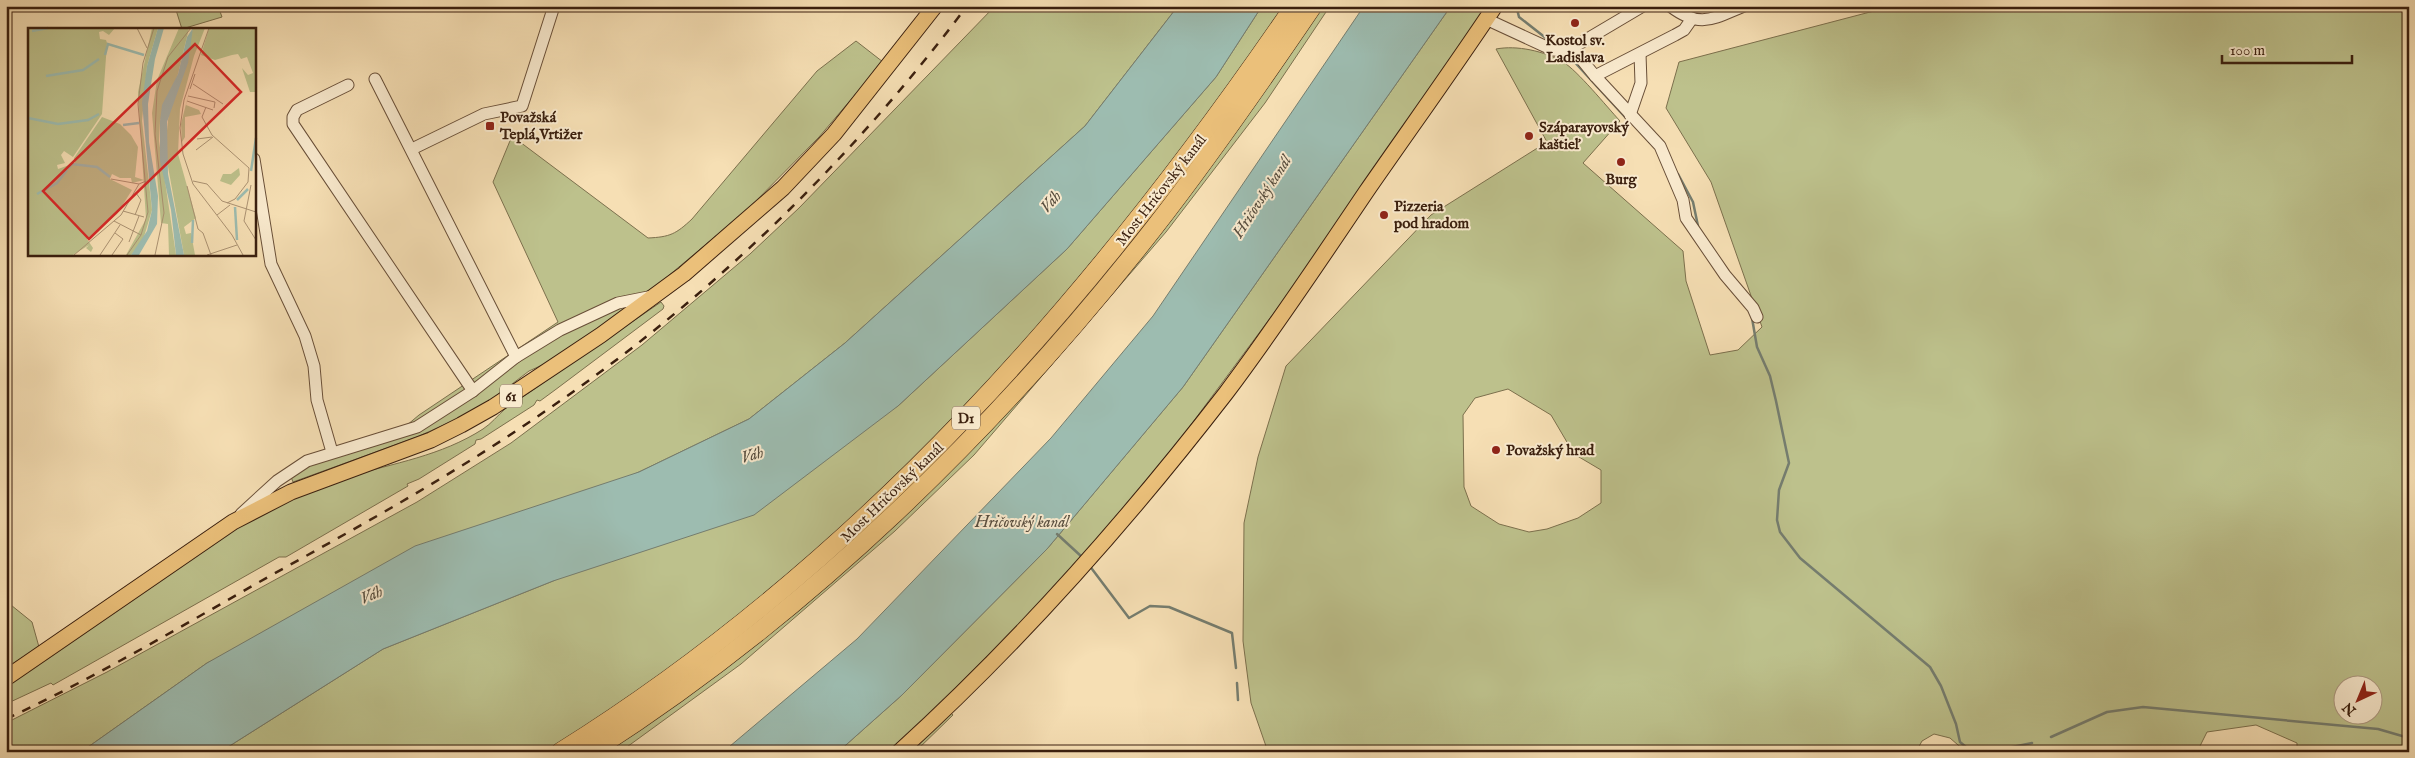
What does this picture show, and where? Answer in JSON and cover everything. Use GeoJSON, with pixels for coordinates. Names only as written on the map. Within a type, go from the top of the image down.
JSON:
{"type":"FeatureCollection","features":[{"type":"Feature","properties":{"kind":"highway","name":"Most Hričovský kanál"},"geometry":{"type":"LineString","coordinates":[[560,752],[671,678],[743,624],[871,514],[951,435],[1043,334],[1133,228],[1211,125],[1294,6]]}},
{"type":"Feature","properties":{"kind":"highway","name":"Most Hričovský kanál"},"geometry":{"type":"LineString","coordinates":[[591,752],[694,682],[785,611],[883,523],[963,445],[1057,344],[1153,229],[1214,147],[1313,6]]}},
{"type":"Feature","properties":{"kind":"main road","name":"61"},"geometry":{"type":"LineString","coordinates":[[6,678],[233,522],[291,492],[423,443],[461,425],[532,382],[655,296],[716,247],[783,188],[834,134],[935,6]]}},
{"type":"Feature","properties":{"kind":"main road"},"geometry":{"type":"LineString","coordinates":[[899,752],[938,717],[1037,616],[1105,542],[1184,445],[1226,392],[1271,330],[1494,6]]}},
{"type":"Feature","properties":{"kind":"street"},"geometry":{"type":"LineString","coordinates":[[412,149],[484,114],[522,106],[554,6]]}},
{"type":"Feature","properties":{"kind":"street"},"geometry":{"type":"LineString","coordinates":[[1486,19],[1553,50],[1567,51],[1643,6]]}},
{"type":"Feature","properties":{"kind":"street"},"geometry":{"type":"LineString","coordinates":[[1670,6],[1692,20],[1712,18],[1744,6]]}},
{"type":"Feature","properties":{"kind":"street"},"geometry":{"type":"LineString","coordinates":[[1595,76],[1684,30],[1692,20]]}},
{"type":"Feature","properties":{"kind":"street"},"geometry":{"type":"LineString","coordinates":[[1573,49],[1595,76],[1632,112],[1660,146],[1680,191],[1686,218],[1725,275],[1753,308],[1757,317]]}},
{"type":"Feature","properties":{"kind":"street"},"geometry":{"type":"LineString","coordinates":[[1632,112],[1641,83],[1640,54]]}},
{"type":"Feature","properties":{"kind":"street"},"geometry":{"type":"LineString","coordinates":[[375,79],[516,357]]}},
{"type":"Feature","properties":{"kind":"street"},"geometry":{"type":"LineString","coordinates":[[348,85],[297,110],[293,117],[293,124],[473,391]]}},
{"type":"Feature","properties":{"kind":"street"},"geometry":{"type":"LineString","coordinates":[[255,165],[271,264],[305,336],[314,366],[317,400],[332,452]]}},
{"type":"Feature","properties":{"kind":"street"},"geometry":{"type":"LineString","coordinates":[[233,522],[262,493],[293,469],[307,461],[418,427],[473,391],[516,357],[560,330],[607,308],[632,299],[655,296]]}},
{"type":"Feature","properties":{"kind":"green space"},"geometry":{"type":"Polygon","coordinates":[[[186,6],[218,6],[222,17],[182,28],[176,10],[186,6]]]}},
{"type":"Feature","properties":{"kind":"green space"},"geometry":{"type":"Polygon","coordinates":[[[995,6],[1178,6],[1085,126],[845,343],[749,419],[639,472],[207,663],[81,752],[6,752],[6,723],[107,672],[417,502],[511,443],[642,345],[750,254],[799,208],[995,6]]]}},
{"type":"Feature","properties":{"kind":"green space"},"geometry":{"type":"Polygon","coordinates":[[[1262,6],[1330,6],[1265,103],[1166,232],[974,455],[895,531],[741,664],[620,752],[220,752],[383,649],[553,581],[898,406],[1067,249],[1216,77],[1262,6]]]}},
{"type":"Feature","properties":{"kind":"green space"},"geometry":{"type":"Polygon","coordinates":[[[1451,6],[1502,6],[1164,461],[1070,573],[941,702],[953,715],[915,752],[838,752],[902,695],[1047,549],[1183,387],[1451,6]]]}},
{"type":"Feature","properties":{"kind":"green space"},"geometry":{"type":"Polygon","coordinates":[[[1893,6],[2372,6],[2409,9],[2409,752],[2297,752],[2297,743],[2256,725],[2207,732],[2199,748],[2200,752],[1966,752],[1950,738],[1934,734],[1922,741],[1916,752],[1268,752],[1251,703],[1243,641],[1244,523],[1258,457],[1286,366],[1431,215],[1547,142],[1496,49],[1530,50],[1563,62],[1584,80],[1620,121],[1583,163],[1683,251],[1686,281],[1710,355],[1738,350],[1762,327],[1711,182],[1666,108],[1679,62],[1893,6]],[[1508,389],[1475,398],[1463,415],[1464,487],[1471,506],[1499,524],[1529,532],[1547,529],[1578,518],[1601,503],[1601,470],[1574,454],[1551,415],[1508,389]]]}},
{"type":"Feature","properties":{"kind":"green space"},"geometry":{"type":"Polygon","coordinates":[[[856,41],[883,62],[819,137],[747,210],[655,287],[549,362],[529,371],[491,400],[466,415],[417,437],[293,482],[291,477],[308,465],[394,436],[419,415],[558,322],[493,182],[512,136],[648,238],[667,236],[692,219],[817,71],[856,41]]]}},
{"type":"Feature","properties":{"kind":"green space"},"geometry":{"type":"Polygon","coordinates":[[[661,302],[664,306],[663,309],[540,401],[537,400],[534,405],[481,439],[476,440],[475,444],[419,479],[407,484],[408,486],[286,557],[279,557],[53,685],[51,683],[6,704],[6,686],[243,524],[294,498],[334,481],[400,463],[451,446],[467,438],[486,427],[505,409],[661,302]]]}},
{"type":"Feature","properties":{"kind":"green space"},"geometry":{"type":"Polygon","coordinates":[[[6,601],[32,622],[39,647],[6,668],[6,601]]]}},
{"type":"Feature","properties":{"kind":"water","name":"Váh"},"geometry":{"type":"Polygon","coordinates":[[[1178,6],[1262,6],[1216,77],[1067,249],[898,406],[754,515],[553,581],[383,649],[220,752],[81,752],[207,663],[415,546],[639,472],[749,419],[845,343],[1085,126],[1178,6]]]}},
{"type":"Feature","properties":{"kind":"water","name":"Hričovský kanál"},"geometry":{"type":"Polygon","coordinates":[[[1364,6],[1451,6],[1183,387],[1047,549],[902,695],[838,752],[723,752],[857,639],[1051,438],[1153,316],[1364,6]]]}},
{"type":"Feature","properties":{"kind":"waterway"},"geometry":{"type":"LineString","coordinates":[[1518,6],[1519,17],[1556,46]]}},
{"type":"Feature","properties":{"kind":"waterway"},"geometry":{"type":"LineString","coordinates":[[1569,56],[1626,118]]}},
{"type":"Feature","properties":{"kind":"waterway"},"geometry":{"type":"LineString","coordinates":[[1678,174],[1693,202],[1698,226]]}},
{"type":"Feature","properties":{"kind":"waterway"},"geometry":{"type":"LineString","coordinates":[[1752,318],[1757,347],[1770,376],[1789,463],[1779,490],[1777,520],[1780,532],[1800,558],[1930,667],[1941,686],[1956,724],[1960,742],[1972,752]]}},
{"type":"Feature","properties":{"kind":"waterway"},"geometry":{"type":"LineString","coordinates":[[1057,534],[1082,557]]}},
{"type":"Feature","properties":{"kind":"waterway"},"geometry":{"type":"LineString","coordinates":[[1089,565],[1129,618],[1150,606],[1169,607],[1232,633],[1236,668]]}},
{"type":"Feature","properties":{"kind":"waterway"},"geometry":{"type":"LineString","coordinates":[[1237,683],[1238,700]]}},
{"type":"Feature","properties":{"kind":"waterway"},"geometry":{"type":"LineString","coordinates":[[2051,737],[2107,712],[2143,707],[2378,729],[2409,738]]}},
{"type":"Feature","properties":{"kind":"waterway"},"geometry":{"type":"LineString","coordinates":[[1988,752],[2032,743]]}},
{"type":"Feature","properties":{"kind":"railway"},"geometry":{"type":"LineString","coordinates":[[6,719],[138,651],[408,498],[511,434],[604,369],[662,324],[772,226],[874,120],[922,64],[967,6]]}},
{"type":"Feature","properties":{"kind":"place","name":"Kostol sv. Ladislava"},"geometry":{"type":"Point","coordinates":[1575,23]}},
{"type":"Feature","properties":{"kind":"place","name":"Považská Teplá,Vrtižer"},"geometry":{"type":"Point","coordinates":[490,126]}},
{"type":"Feature","properties":{"kind":"place","name":"Száparayovský kaštieľ"},"geometry":{"type":"Point","coordinates":[1529,136]}},
{"type":"Feature","properties":{"kind":"place","name":"Burg"},"geometry":{"type":"Point","coordinates":[1621,162]}},
{"type":"Feature","properties":{"kind":"place","name":"Pizzeria pod hradom"},"geometry":{"type":"Point","coordinates":[1384,215]}},
{"type":"Feature","properties":{"kind":"place","name":"Považský hrad"},"geometry":{"type":"Point","coordinates":[1496,450]}}]}
